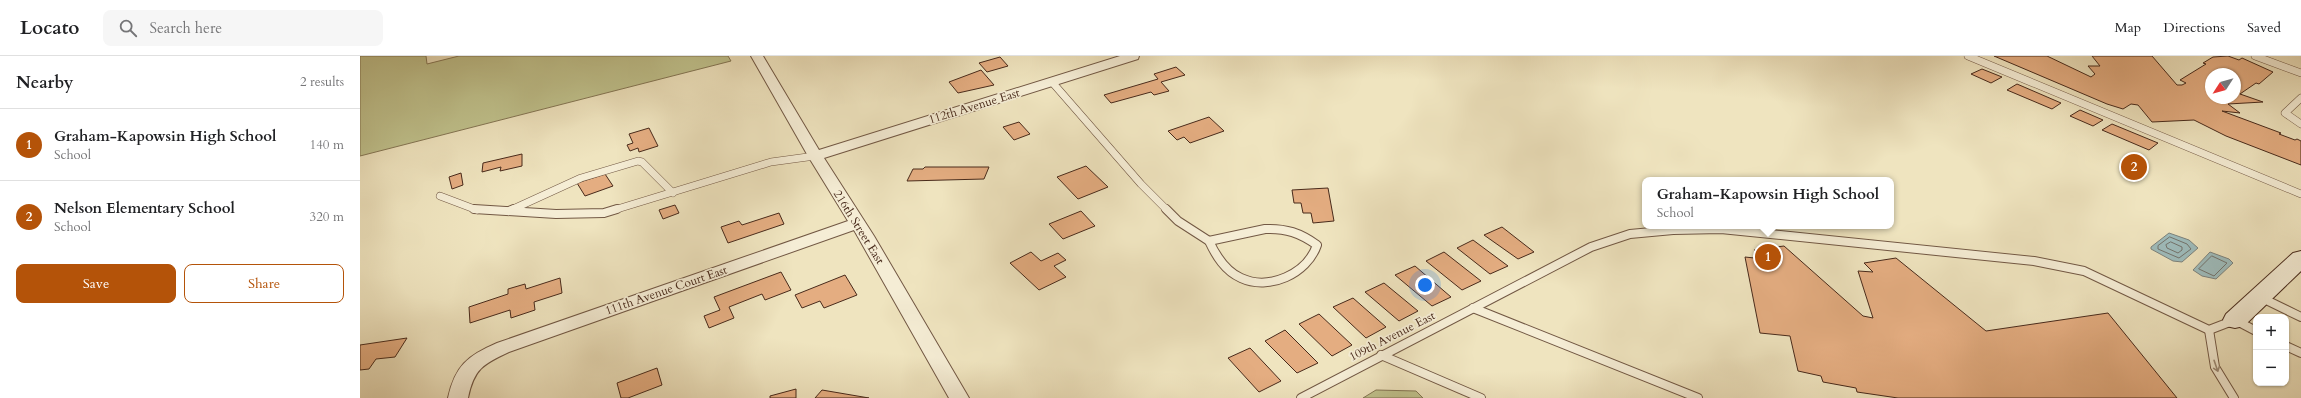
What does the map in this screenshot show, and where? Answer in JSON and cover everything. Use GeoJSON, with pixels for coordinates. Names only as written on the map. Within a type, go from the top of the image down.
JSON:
{"type":"FeatureCollection","features":[{"type":"Feature","properties":{"kind":"street","name":"216th Street East"},"geometry":{"type":"LineString","coordinates":[[757,56],[815,156],[858,223],[959,398]]}},
{"type":"Feature","properties":{"kind":"street","name":"112th Avenue East"},"geometry":{"type":"LineString","coordinates":[[815,156],[1132,56]]}},
{"type":"Feature","properties":{"kind":"street","name":"111th Avenue Court East"},"geometry":{"type":"LineString","coordinates":[[458,398],[462,380],[467,370],[495,352],[545,332],[858,223]]}},
{"type":"Feature","properties":{"kind":"street"},"geometry":{"type":"LineString","coordinates":[[2235,320],[2301,258]]}},
{"type":"Feature","properties":{"kind":"lane"},"geometry":{"type":"LineString","coordinates":[[1968,56],[2301,194]]}},
{"type":"Feature","properties":{"kind":"lane"},"geometry":{"type":"LineString","coordinates":[[2255,56],[2301,73]]}},
{"type":"Feature","properties":{"kind":"lane"},"geometry":{"type":"LineString","coordinates":[[1052,82],[1141,184],[1178,221],[1209,241],[1216,256],[1225,267],[1242,278],[1265,282],[1289,277],[1305,265],[1316,253],[1317,245],[1304,234],[1283,227],[1209,241]]}},
{"type":"Feature","properties":{"kind":"lane"},"geometry":{"type":"LineString","coordinates":[[2301,98],[2287,109],[2286,113],[2288,117],[2301,124]]}},
{"type":"Feature","properties":{"kind":"lane"},"geometry":{"type":"LineString","coordinates":[[440,196],[477,210],[556,214],[604,213],[770,162],[815,156]]}},
{"type":"Feature","properties":{"kind":"lane"},"geometry":{"type":"LineString","coordinates":[[506,212],[582,178],[638,161],[642,162],[672,193]]}},
{"type":"Feature","properties":{"kind":"lane","name":"109th Avenue East"},"geometry":{"type":"LineString","coordinates":[[1301,398],[1591,247],[1630,234],[1673,230],[1721,229],[2034,261],[2084,271],[2209,330]]}},
{"type":"Feature","properties":{"kind":"lane"},"geometry":{"type":"LineString","coordinates":[[2260,296],[2301,317]]}},
{"type":"Feature","properties":{"kind":"lane"},"geometry":{"type":"LineString","coordinates":[[1473,308],[1698,398]]}},
{"type":"Feature","properties":{"kind":"lane"},"geometry":{"type":"LineString","coordinates":[[2234,398],[2220,377],[2214,363],[2213,343],[2209,330],[2235,320],[2253,329]]}},
{"type":"Feature","properties":{"kind":"lane"},"geometry":{"type":"LineString","coordinates":[[2289,347],[2301,353]]}},
{"type":"Feature","properties":{"kind":"lane"},"geometry":{"type":"LineString","coordinates":[[1382,355],[1481,398]]}},
{"type":"Feature","properties":{"kind":"green space"},"geometry":{"type":"Polygon","coordinates":[[[360,56],[426,56],[427,64],[459,56],[728,56],[731,61],[360,156],[360,56]]]}},
{"type":"Feature","properties":{"kind":"green space"},"geometry":{"type":"Polygon","coordinates":[[[1376,390],[1416,391],[1423,398],[1363,398],[1376,390]]]}},
{"type":"Feature","properties":{"kind":"water"},"geometry":{"type":"Polygon","coordinates":[[[2169,233],[2189,240],[2198,248],[2182,262],[2173,261],[2151,249],[2151,247],[2169,233]]]}},
{"type":"Feature","properties":{"kind":"water"},"geometry":{"type":"Polygon","coordinates":[[[2210,252],[2229,259],[2233,263],[2216,279],[2202,276],[2193,270],[2210,252]]]}},
{"type":"Feature","properties":{"kind":"building"},"geometry":{"type":"Polygon","coordinates":[[[1994,56],[2047,56],[2091,77],[2095,74],[2088,66],[2100,66],[2092,56],[2152,56],[2177,85],[2186,83],[2180,80],[2206,64],[2203,63],[2213,57],[2228,56],[2239,60],[2242,58],[2273,72],[2259,84],[2256,83],[2241,93],[2241,68],[2205,68],[2205,104],[2228,104],[2240,113],[2222,111],[2281,133],[2279,134],[2301,141],[2301,165],[2226,136],[2194,120],[2152,122],[2138,105],[2131,104],[2123,109],[2107,104],[1994,56]]]}},
{"type":"Feature","properties":{"kind":"building"},"geometry":{"type":"Polygon","coordinates":[[[1000,57],[1008,66],[987,72],[979,63],[1000,57]]]}},
{"type":"Feature","properties":{"kind":"building"},"geometry":{"type":"Polygon","coordinates":[[[1176,67],[1185,75],[1161,82],[1169,91],[1154,95],[1151,92],[1111,103],[1104,95],[1158,79],[1154,74],[1176,67]]]}},
{"type":"Feature","properties":{"kind":"building"},"geometry":{"type":"Polygon","coordinates":[[[1982,69],[2002,77],[1991,83],[1971,74],[1982,69]]]}},
{"type":"Feature","properties":{"kind":"building"},"geometry":{"type":"Polygon","coordinates":[[[981,70],[994,85],[958,93],[949,82],[981,70]]]}},
{"type":"Feature","properties":{"kind":"building"},"geometry":{"type":"Polygon","coordinates":[[[2017,84],[2061,103],[2052,109],[2007,90],[2017,84]]]}},
{"type":"Feature","properties":{"kind":"building"},"geometry":{"type":"Polygon","coordinates":[[[2241,94],[2263,102],[2241,103],[2241,94]]]}},
{"type":"Feature","properties":{"kind":"building"},"geometry":{"type":"Polygon","coordinates":[[[2080,110],[2103,120],[2093,126],[2070,116],[2080,110]]]}},
{"type":"Feature","properties":{"kind":"building"},"geometry":{"type":"Polygon","coordinates":[[[1209,117],[1224,131],[1190,143],[1184,137],[1177,140],[1168,131],[1209,117]]]}},
{"type":"Feature","properties":{"kind":"building"},"geometry":{"type":"Polygon","coordinates":[[[1019,122],[1030,134],[1014,140],[1003,127],[1019,122]]]}},
{"type":"Feature","properties":{"kind":"building"},"geometry":{"type":"Polygon","coordinates":[[[2112,124],[2158,143],[2149,150],[2102,130],[2112,124]]]}},
{"type":"Feature","properties":{"kind":"building"},"geometry":{"type":"Polygon","coordinates":[[[649,128],[658,146],[639,152],[638,148],[630,151],[627,145],[633,143],[629,134],[649,128]]]}},
{"type":"Feature","properties":{"kind":"building"},"geometry":{"type":"Polygon","coordinates":[[[522,154],[522,166],[500,171],[501,167],[482,172],[483,163],[522,154]]]}},
{"type":"Feature","properties":{"kind":"building"},"geometry":{"type":"Polygon","coordinates":[[[1086,166],[1108,187],[1078,199],[1057,177],[1086,166]]]}},
{"type":"Feature","properties":{"kind":"building"},"geometry":{"type":"Polygon","coordinates":[[[925,167],[989,167],[984,179],[907,181],[913,169],[923,169],[925,167]]]}},
{"type":"Feature","properties":{"kind":"building"},"geometry":{"type":"Polygon","coordinates":[[[461,173],[463,185],[452,189],[449,177],[461,173]]]}},
{"type":"Feature","properties":{"kind":"building"},"geometry":{"type":"Polygon","coordinates":[[[605,174],[613,186],[585,196],[577,183],[605,174]]]}},
{"type":"Feature","properties":{"kind":"building"},"geometry":{"type":"Polygon","coordinates":[[[1328,188],[1334,221],[1313,223],[1311,213],[1303,213],[1301,203],[1294,203],[1292,190],[1328,188]]]}},
{"type":"Feature","properties":{"kind":"building"},"geometry":{"type":"Polygon","coordinates":[[[675,205],[679,213],[663,219],[659,210],[675,205]]]}},
{"type":"Feature","properties":{"kind":"building"},"geometry":{"type":"Polygon","coordinates":[[[1081,211],[1095,226],[1063,239],[1049,224],[1081,211]]]}},
{"type":"Feature","properties":{"kind":"building"},"geometry":{"type":"Polygon","coordinates":[[[779,213],[784,224],[728,243],[721,227],[739,221],[742,225],[779,213]]]}},
{"type":"Feature","properties":{"kind":"building"},"geometry":{"type":"Polygon","coordinates":[[[1502,227],[1534,252],[1518,259],[1484,235],[1502,227]]]}},
{"type":"Feature","properties":{"kind":"building"},"geometry":{"type":"Polygon","coordinates":[[[1473,240],[1508,266],[1490,274],[1457,248],[1473,240]]]}},
{"type":"Feature","properties":{"kind":"building"},"geometry":{"type":"Polygon","coordinates":[[[1784,246],[1863,316],[1873,318],[1858,271],[1873,272],[1864,263],[1896,258],[1986,331],[2108,313],[2177,398],[1898,398],[1857,392],[1856,388],[1823,382],[1821,376],[1798,371],[1790,336],[1760,333],[1745,257],[1764,259],[1754,250],[1784,246]]]}},
{"type":"Feature","properties":{"kind":"building"},"geometry":{"type":"Polygon","coordinates":[[[1031,252],[1041,261],[1058,253],[1066,260],[1054,266],[1066,277],[1039,290],[1010,263],[1031,252]]]}},
{"type":"Feature","properties":{"kind":"building"},"geometry":{"type":"Polygon","coordinates":[[[1444,252],[1481,281],[1462,290],[1426,261],[1444,252]]]}},
{"type":"Feature","properties":{"kind":"building"},"geometry":{"type":"Polygon","coordinates":[[[1415,266],[1451,297],[1432,306],[1395,275],[1415,266]]]}},
{"type":"Feature","properties":{"kind":"building"},"geometry":{"type":"Polygon","coordinates":[[[781,272],[791,290],[765,300],[762,294],[729,307],[734,318],[709,328],[704,316],[720,310],[714,297],[781,272]]]}},
{"type":"Feature","properties":{"kind":"building"},"geometry":{"type":"Polygon","coordinates":[[[845,275],[857,295],[824,308],[820,301],[802,308],[795,295],[845,275]]]}},
{"type":"Feature","properties":{"kind":"building"},"geometry":{"type":"Polygon","coordinates":[[[560,278],[562,293],[534,302],[535,310],[511,318],[510,310],[470,323],[469,307],[508,294],[508,289],[525,284],[526,289],[560,278]]]}},
{"type":"Feature","properties":{"kind":"building"},"geometry":{"type":"Polygon","coordinates":[[[1384,283],[1418,311],[1399,321],[1365,292],[1384,283]]]}},
{"type":"Feature","properties":{"kind":"building"},"geometry":{"type":"Polygon","coordinates":[[[1353,298],[1386,327],[1366,338],[1333,307],[1353,298]]]}},
{"type":"Feature","properties":{"kind":"building"},"geometry":{"type":"Polygon","coordinates":[[[1319,314],[1352,345],[1332,356],[1299,324],[1319,314]]]}},
{"type":"Feature","properties":{"kind":"building"},"geometry":{"type":"Polygon","coordinates":[[[1285,330],[1318,363],[1297,373],[1265,341],[1285,330]]]}},
{"type":"Feature","properties":{"kind":"building"},"geometry":{"type":"Polygon","coordinates":[[[407,338],[395,357],[376,359],[369,369],[360,370],[360,345],[407,338]]]}},
{"type":"Feature","properties":{"kind":"building"},"geometry":{"type":"Polygon","coordinates":[[[1250,348],[1281,381],[1259,392],[1228,358],[1250,348]]]}},
{"type":"Feature","properties":{"kind":"building"},"geometry":{"type":"Polygon","coordinates":[[[657,368],[662,385],[628,398],[621,398],[617,383],[657,368]]]}},
{"type":"Feature","properties":{"kind":"building"},"geometry":{"type":"Polygon","coordinates":[[[796,389],[796,398],[770,398],[770,396],[796,389]]]}},
{"type":"Feature","properties":{"kind":"building"},"geometry":{"type":"Polygon","coordinates":[[[822,390],[869,398],[815,398],[822,390]]]}},
{"type":"Feature","properties":{"kind":"place","name":"Nelson Elementary School"},"geometry":{"type":"Point","coordinates":[2134,167]}},
{"type":"Feature","properties":{"kind":"place","name":"Graham-Kapowsin High School"},"geometry":{"type":"Point","coordinates":[1768,257]}}]}
